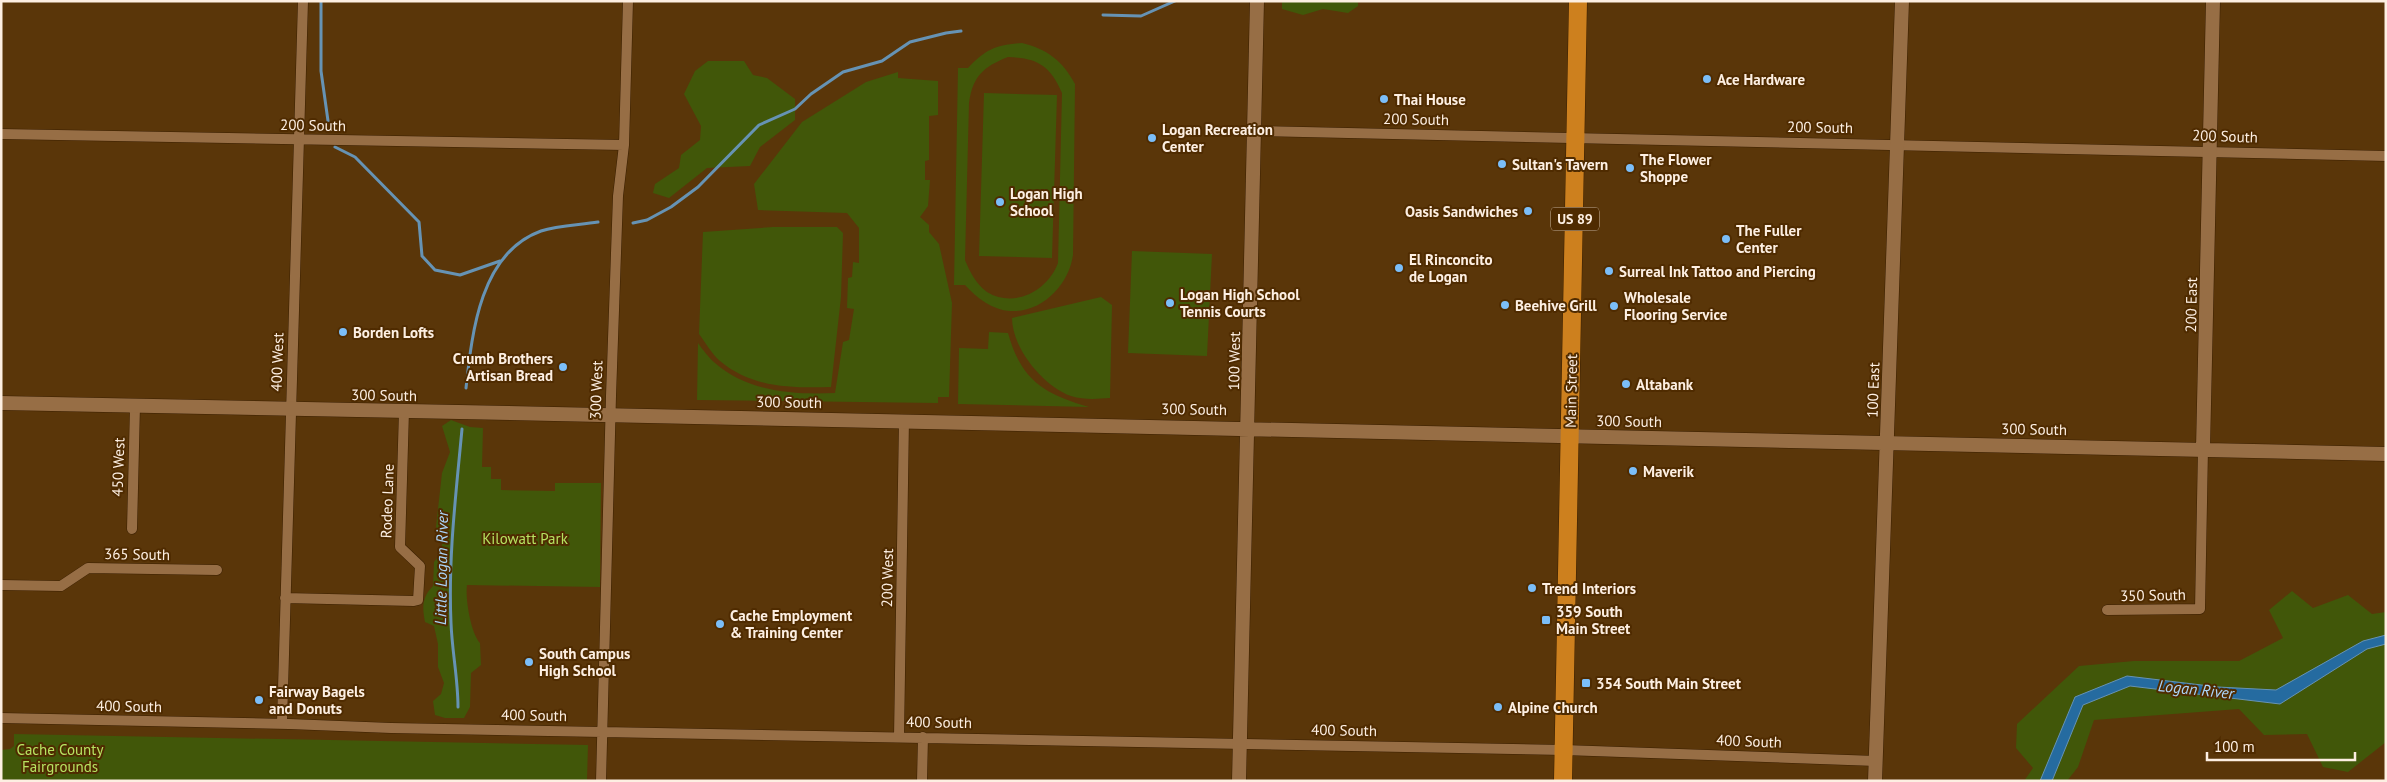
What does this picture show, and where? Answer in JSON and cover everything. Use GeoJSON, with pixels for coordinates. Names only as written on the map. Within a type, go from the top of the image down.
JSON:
{"type":"FeatureCollection","features":[{"type":"Feature","properties":{"kind":"highway","name":"Main Street"},"geometry":{"type":"LineString","coordinates":[[1563,781],[1578,1]]}},
{"type":"Feature","properties":{"kind":"street","name":"400 West"},"geometry":{"type":"LineString","coordinates":[[282,723],[303,1]]}},
{"type":"Feature","properties":{"kind":"street","name":"300 West"},"geometry":{"type":"LineString","coordinates":[[601,781],[610,416],[618,196],[624,146],[628,1]]}},
{"type":"Feature","properties":{"kind":"street","name":"100 West"},"geometry":{"type":"LineString","coordinates":[[1239,781],[1257,1]]}},
{"type":"Feature","properties":{"kind":"street","name":"100 East"},"geometry":{"type":"LineString","coordinates":[[1875,781],[1902,1]]}},
{"type":"Feature","properties":{"kind":"street","name":"200 East"},"geometry":{"type":"LineString","coordinates":[[2200,609],[2213,1]]}},
{"type":"Feature","properties":{"kind":"street","name":"200 South"},"geometry":{"type":"LineString","coordinates":[[1254,130],[2386,156]]}},
{"type":"Feature","properties":{"kind":"street","name":"200 South"},"geometry":{"type":"LineString","coordinates":[[1,134],[624,146]]}},
{"type":"Feature","properties":{"kind":"street","name":"300 South"},"geometry":{"type":"LineString","coordinates":[[1,403],[1248,427],[2386,454]]}},
{"type":"Feature","properties":{"kind":"street","name":"450 West"},"geometry":{"type":"LineString","coordinates":[[132,529],[135,406]]}},
{"type":"Feature","properties":{"kind":"street","name":"Rodeo Lane"},"geometry":{"type":"LineString","coordinates":[[285,598],[418,600],[420,566],[400,547],[404,411]]}},
{"type":"Feature","properties":{"kind":"street","name":"200 West"},"geometry":{"type":"LineString","coordinates":[[899,737],[904,420]]}},
{"type":"Feature","properties":{"kind":"street","name":"365 South"},"geometry":{"type":"LineString","coordinates":[[1,585],[61,586],[88,568],[217,570]]}},
{"type":"Feature","properties":{"kind":"street","name":"350 South"},"geometry":{"type":"LineString","coordinates":[[2107,610],[2200,609]]}},
{"type":"Feature","properties":{"kind":"street","name":"400 South"},"geometry":{"type":"LineString","coordinates":[[1,718],[282,723],[391,728],[1564,750],[1876,761]]}},
{"type":"Feature","properties":{"kind":"street"},"geometry":{"type":"LineString","coordinates":[[922,781],[923,737]]}},
{"type":"Feature","properties":{"kind":"green space"},"geometry":{"type":"Polygon","coordinates":[[[1282,1],[1358,1],[1358,6],[1348,13],[1323,9],[1303,15],[1282,9],[1282,1]]]}},
{"type":"Feature","properties":{"kind":"green space"},"geometry":{"type":"Polygon","coordinates":[[[1022,43],[1047,53],[1060,63],[1075,84],[1073,255],[1070,266],[1060,286],[1043,302],[1022,310],[1010,311],[997,308],[985,302],[965,285],[954,285],[958,68],[968,68],[986,52],[1022,43]],[[1008,57],[986,69],[973,86],[969,103],[965,260],[974,278],[983,289],[998,297],[1008,298],[1019,297],[1039,289],[1053,273],[1058,263],[1062,93],[1053,76],[1041,65],[1035,61],[1008,57]]]}},
{"type":"Feature","properties":{"kind":"green space"},"geometry":{"type":"Polygon","coordinates":[[[708,61],[744,61],[753,75],[767,78],[795,99],[795,120],[760,147],[750,166],[707,168],[669,198],[653,193],[655,184],[679,168],[681,155],[700,140],[701,126],[684,94],[695,71],[708,61]]]}},
{"type":"Feature","properties":{"kind":"green space"},"geometry":{"type":"Polygon","coordinates":[[[898,72],[898,78],[938,81],[938,115],[929,116],[929,160],[925,161],[925,180],[930,180],[928,206],[920,217],[929,225],[929,232],[939,244],[952,303],[949,397],[938,397],[938,403],[697,400],[698,343],[713,361],[728,373],[757,386],[788,392],[835,393],[843,342],[849,340],[854,309],[847,308],[848,278],[852,277],[853,262],[859,263],[859,228],[847,213],[758,210],[754,184],[802,122],[866,82],[898,72]]]}},
{"type":"Feature","properties":{"kind":"green space"},"geometry":{"type":"Polygon","coordinates":[[[984,93],[1057,95],[1052,258],[979,256],[984,93]]]}},
{"type":"Feature","properties":{"kind":"green space"},"geometry":{"type":"Polygon","coordinates":[[[773,227],[837,227],[843,233],[841,297],[831,387],[787,386],[745,377],[720,361],[699,334],[703,232],[773,227]]]}},
{"type":"Feature","properties":{"kind":"green space","name":"Logan High School Tennis Courts"},"geometry":{"type":"Polygon","coordinates":[[[1132,251],[1212,254],[1207,356],[1128,353],[1132,251]]]}},
{"type":"Feature","properties":{"kind":"green space"},"geometry":{"type":"Polygon","coordinates":[[[1101,297],[1112,305],[1110,398],[1086,399],[1071,396],[1050,384],[1031,364],[1017,341],[1013,330],[1012,318],[1101,297]]]}},
{"type":"Feature","properties":{"kind":"green space"},"geometry":{"type":"Polygon","coordinates":[[[989,332],[1008,333],[1020,363],[1036,383],[1059,397],[1089,407],[958,404],[959,348],[988,349],[989,332]]]}},
{"type":"Feature","properties":{"kind":"green space","name":"Kilowatt Park"},"geometry":{"type":"Polygon","coordinates":[[[451,420],[470,427],[483,428],[482,467],[491,467],[491,479],[501,479],[501,490],[555,491],[555,483],[601,483],[600,587],[467,585],[471,624],[480,643],[481,665],[471,673],[470,707],[464,718],[445,718],[435,715],[433,701],[441,694],[444,683],[438,667],[438,644],[434,626],[425,622],[423,612],[425,598],[433,586],[434,562],[442,551],[442,535],[436,527],[442,473],[450,452],[442,426],[451,420]]]}},
{"type":"Feature","properties":{"kind":"green space"},"geometry":{"type":"Polygon","coordinates":[[[2292,591],[2313,608],[2348,595],[2372,614],[2386,612],[2386,742],[2348,772],[2323,767],[2307,734],[2264,735],[2239,709],[2094,720],[2078,767],[2067,781],[2024,781],[2033,768],[2016,748],[2017,724],[2079,666],[2134,661],[2239,661],[2283,638],[2269,610],[2292,591]]]}},
{"type":"Feature","properties":{"kind":"green space","name":"Cache County Fairgrounds"},"geometry":{"type":"Polygon","coordinates":[[[14,734],[588,745],[587,781],[1,781],[1,750],[10,749],[14,746],[14,734]]]}},
{"type":"Feature","properties":{"kind":"water","name":"Logan River"},"geometry":{"type":"Polygon","coordinates":[[[2386,635],[2386,644],[2367,649],[2280,704],[2130,686],[2083,705],[2052,781],[2040,781],[2075,697],[2127,676],[2218,687],[2276,690],[2363,641],[2386,635]]]}},
{"type":"Feature","properties":{"kind":"waterway"},"geometry":{"type":"LineString","coordinates":[[321,1],[321,71],[329,128]]}},
{"type":"Feature","properties":{"kind":"waterway","name":"Little Logan River"},"geometry":{"type":"LineString","coordinates":[[1103,15],[1141,16],[1175,1]]}},
{"type":"Feature","properties":{"kind":"waterway","name":"Little Logan River"},"geometry":{"type":"LineString","coordinates":[[633,223],[647,220],[671,207],[698,187],[759,125],[795,109],[811,94],[843,72],[882,61],[910,42],[961,31]]}},
{"type":"Feature","properties":{"kind":"waterway"},"geometry":{"type":"LineString","coordinates":[[335,147],[355,157],[419,222],[422,256],[435,270],[460,275],[500,261]]}},
{"type":"Feature","properties":{"kind":"waterway","name":"Little Logan River"},"geometry":{"type":"LineString","coordinates":[[466,388],[476,320],[492,276],[504,257],[521,242],[541,231],[562,226],[598,222]]}},
{"type":"Feature","properties":{"kind":"waterway","name":"Little Logan River"},"geometry":{"type":"LineString","coordinates":[[458,707],[450,599],[453,526],[462,429]]}},
{"type":"Feature","properties":{"kind":"place","name":"Ace Hardware"},"geometry":{"type":"Point","coordinates":[1707,79]}},
{"type":"Feature","properties":{"kind":"place","name":"Thai House"},"geometry":{"type":"Point","coordinates":[1384,99]}},
{"type":"Feature","properties":{"kind":"place","name":"Logan Recreation Center"},"geometry":{"type":"Point","coordinates":[1152,138]}},
{"type":"Feature","properties":{"kind":"place","name":"Sultan's Tavern"},"geometry":{"type":"Point","coordinates":[1502,164]}},
{"type":"Feature","properties":{"kind":"place","name":"The Flower Shoppe"},"geometry":{"type":"Point","coordinates":[1630,168]}},
{"type":"Feature","properties":{"kind":"place","name":"Logan High School"},"geometry":{"type":"Point","coordinates":[1000,202]}},
{"type":"Feature","properties":{"kind":"place","name":"Oasis Sandwiches"},"geometry":{"type":"Point","coordinates":[1528,211]}},
{"type":"Feature","properties":{"kind":"place","name":"The Fuller Center"},"geometry":{"type":"Point","coordinates":[1726,239]}},
{"type":"Feature","properties":{"kind":"place","name":"El Rinconcito de Logan"},"geometry":{"type":"Point","coordinates":[1399,268]}},
{"type":"Feature","properties":{"kind":"place","name":"Surreal Ink Tattoo and Piercing"},"geometry":{"type":"Point","coordinates":[1609,271]}},
{"type":"Feature","properties":{"kind":"place","name":"Logan High School Tennis Courts"},"geometry":{"type":"Point","coordinates":[1170,303]}},
{"type":"Feature","properties":{"kind":"place","name":"Beehive Grill"},"geometry":{"type":"Point","coordinates":[1505,305]}},
{"type":"Feature","properties":{"kind":"place","name":"Wholesale Flooring Service"},"geometry":{"type":"Point","coordinates":[1614,306]}},
{"type":"Feature","properties":{"kind":"place","name":"Borden Lofts"},"geometry":{"type":"Point","coordinates":[343,332]}},
{"type":"Feature","properties":{"kind":"place","name":"Crumb Brothers Artisan Bread"},"geometry":{"type":"Point","coordinates":[563,367]}},
{"type":"Feature","properties":{"kind":"place","name":"Altabank"},"geometry":{"type":"Point","coordinates":[1626,384]}},
{"type":"Feature","properties":{"kind":"place","name":"Maverik"},"geometry":{"type":"Point","coordinates":[1633,471]}},
{"type":"Feature","properties":{"kind":"place","name":"Trend Interiors"},"geometry":{"type":"Point","coordinates":[1532,588]}},
{"type":"Feature","properties":{"kind":"place","name":"359 South Main Street"},"geometry":{"type":"Point","coordinates":[1546,620]}},
{"type":"Feature","properties":{"kind":"place","name":"Cache Employment & Training Center"},"geometry":{"type":"Point","coordinates":[720,624]}},
{"type":"Feature","properties":{"kind":"place","name":"South Campus High School"},"geometry":{"type":"Point","coordinates":[529,662]}},
{"type":"Feature","properties":{"kind":"place","name":"354 South Main Street"},"geometry":{"type":"Point","coordinates":[1586,683]}},
{"type":"Feature","properties":{"kind":"place","name":"Fairway Bagels and Donuts"},"geometry":{"type":"Point","coordinates":[259,700]}},
{"type":"Feature","properties":{"kind":"place","name":"Alpine Church"},"geometry":{"type":"Point","coordinates":[1498,707]}}]}
